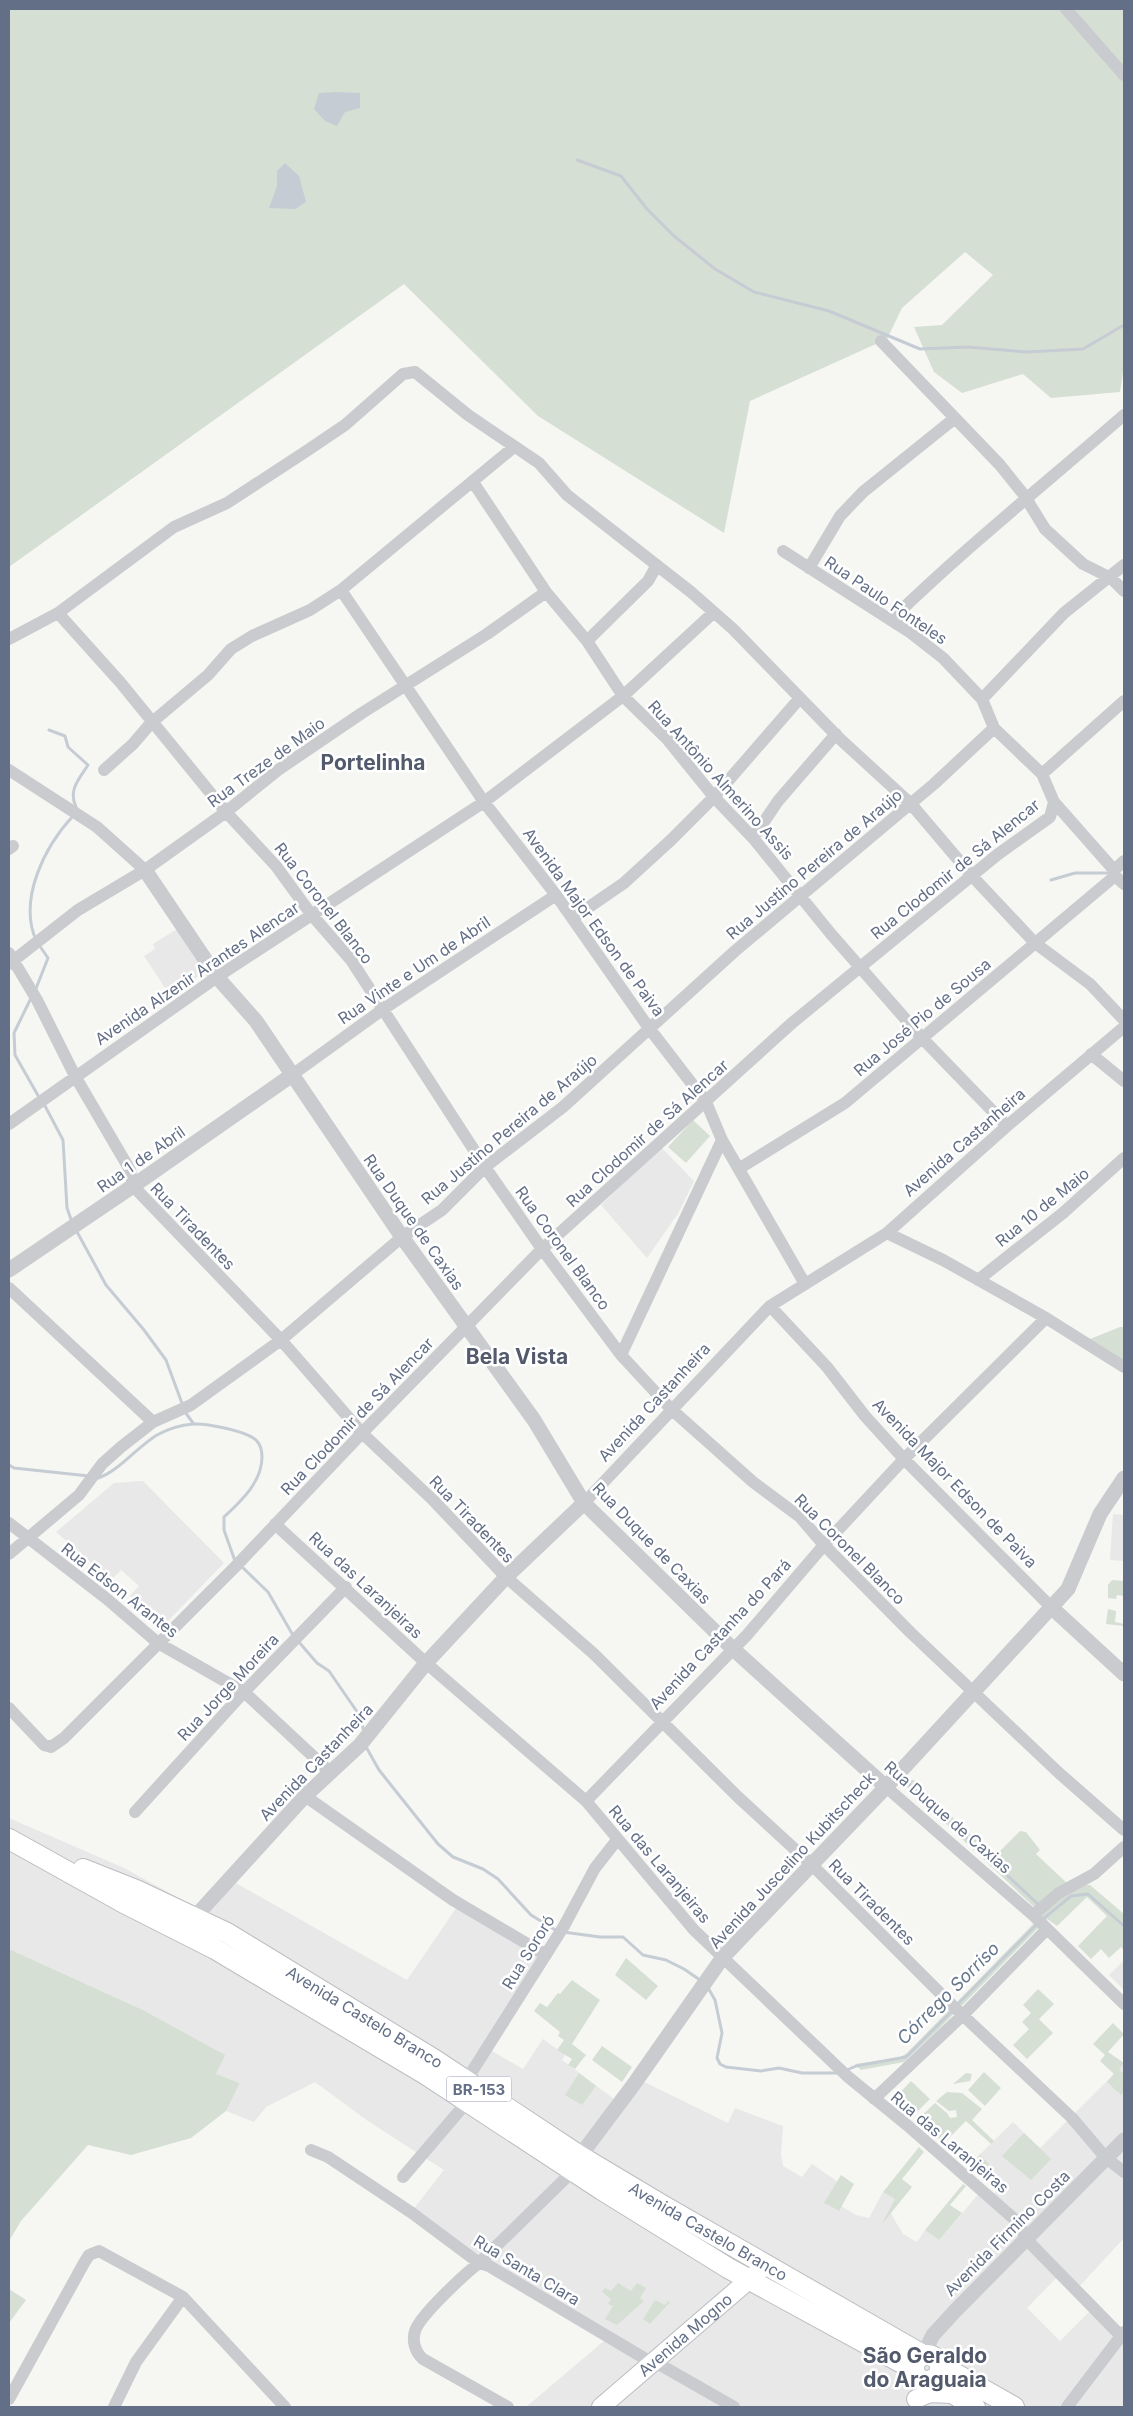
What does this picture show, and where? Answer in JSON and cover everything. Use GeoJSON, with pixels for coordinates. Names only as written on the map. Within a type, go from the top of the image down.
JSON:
{"type":"FeatureCollection","features":[{"type":"Feature","properties":{"kind":"main road","name":"Avenida Castelo Branco"},"geometry":{"type":"LineString","coordinates":[[16,1843],[120,1883],[194,1918],[270,1959],[463,2092]]}},
{"type":"Feature","properties":{"kind":"main road","name":"Avenida Castelo Branco"},"geometry":{"type":"LineString","coordinates":[[16,1843],[124,1903],[215,1949],[463,2092],[576,2163],[749,2280],[834,2326],[1014,2407]]}},
{"type":"Feature","properties":{"kind":"main road","name":"Avenida Castelo Branco"},"geometry":{"type":"LineString","coordinates":[[576,2163],[844,2309],[927,2367],[952,2394],[975,2407]]}},
{"type":"Feature","properties":{"kind":"main road","name":"Avenida Mogno"},"geometry":{"type":"LineString","coordinates":[[601,2407],[760,2270],[773,2269]]}},
{"type":"Feature","properties":{"kind":"main road"},"geometry":{"type":"LineString","coordinates":[[834,2326],[844,2309]]}},
{"type":"Feature","properties":{"kind":"main road"},"geometry":{"type":"LineString","coordinates":[[911,2403],[927,2367]]}},
{"type":"Feature","properties":{"kind":"main road"},"geometry":{"type":"LineString","coordinates":[[911,2403],[930,2393],[952,2394]]}},
{"type":"Feature","properties":{"kind":"street"},"geometry":{"type":"LineString","coordinates":[[1066,9],[1124,75]]}},
{"type":"Feature","properties":{"kind":"street"},"geometry":{"type":"LineString","coordinates":[[881,341],[1000,465],[1027,500],[1045,530],[1083,564],[1111,578],[1124,591]]}},
{"type":"Feature","properties":{"kind":"street"},"geometry":{"type":"LineString","coordinates":[[9,639],[58,613],[166,532],[228,503],[345,425],[398,379],[410,372],[415,372],[468,415],[539,463],[567,495],[588,513],[657,565],[733,629],[836,734],[910,804],[972,877],[1035,943],[1090,984],[1124,1020]]}},
{"type":"Feature","properties":{"kind":"street"},"geometry":{"type":"LineString","coordinates":[[891,620],[944,569],[1027,500],[1124,415]]}},
{"type":"Feature","properties":{"kind":"street"},"geometry":{"type":"LineString","coordinates":[[809,568],[840,516],[863,492],[954,418]]}},
{"type":"Feature","properties":{"kind":"street"},"geometry":{"type":"LineString","coordinates":[[104,770],[133,744],[151,723],[208,675],[231,649],[252,636],[310,610],[341,590],[514,447]]}},
{"type":"Feature","properties":{"kind":"street","name":"Rua Antônio Almerino Assis"},"geometry":{"type":"LineString","coordinates":[[472,482],[546,592],[587,641],[623,696],[668,739],[714,798],[753,838],[922,1038],[1007,1126]]}},
{"type":"Feature","properties":{"kind":"street","name":"Rua Paulo Fonteles"},"geometry":{"type":"LineString","coordinates":[[783,551],[891,620],[943,658],[982,699],[994,728],[1042,774],[1054,802],[1118,877]]}},
{"type":"Feature","properties":{"kind":"street"},"geometry":{"type":"LineString","coordinates":[[587,641],[648,581],[657,565]]}},
{"type":"Feature","properties":{"kind":"street"},"geometry":{"type":"LineString","coordinates":[[982,699],[1064,613],[1092,589],[1111,578],[1124,565]]}},
{"type":"Feature","properties":{"kind":"street","name":"Avenida Major Edson de Paiva"},"geometry":{"type":"LineString","coordinates":[[341,590],[484,802],[556,895],[649,1028],[706,1102],[722,1140],[740,1168],[805,1284]]}},
{"type":"Feature","properties":{"kind":"street","name":"Rua Treze de Maio"},"geometry":{"type":"LineString","coordinates":[[11,959],[45,937],[78,910],[145,870],[226,812],[278,770],[546,592]]}},
{"type":"Feature","properties":{"kind":"street","name":"Rua Coronel Blanco"},"geometry":{"type":"LineString","coordinates":[[58,613],[120,682],[151,723],[226,812],[276,866],[311,914],[352,960],[382,1010],[485,1167],[542,1249],[621,1356],[671,1409],[753,1482],[800,1517],[824,1545],[973,1692],[1059,1773],[1124,1830]]}},
{"type":"Feature","properties":{"kind":"street","name":"Avenida Alzenir Arantes Alencar"},"geometry":{"type":"LineString","coordinates":[[9,1124],[217,977],[484,802],[623,696],[713,613]]}},
{"type":"Feature","properties":{"kind":"street"},"geometry":{"type":"LineString","coordinates":[[572,918],[624,883],[714,798],[800,698]]}},
{"type":"Feature","properties":{"kind":"street"},"geometry":{"type":"LineString","coordinates":[[1042,774],[1124,701]]}},
{"type":"Feature","properties":{"kind":"street","name":"Rua Justino Pereira de Araújo"},"geometry":{"type":"LineString","coordinates":[[9,1554],[78,1495],[115,1452],[153,1422],[185,1408],[281,1340],[402,1237],[447,1206],[485,1167],[563,1107],[735,951],[802,897],[910,804],[994,728]]}},
{"type":"Feature","properties":{"kind":"street"},"geometry":{"type":"LineString","coordinates":[[753,838],[778,801],[836,734]]}},
{"type":"Feature","properties":{"kind":"street","name":"Rua Duque de Caxias"},"geometry":{"type":"LineString","coordinates":[[9,770],[97,827],[145,870],[217,977],[256,1020],[402,1237],[534,1420],[584,1503],[732,1648],[1040,1922],[1124,2004]]}},
{"type":"Feature","properties":{"kind":"street","name":"Rua Clodomir de Sá Alencar"},"geometry":{"type":"LineString","coordinates":[[9,1708],[38,1741],[51,1746],[64,1738],[158,1642],[235,1568],[362,1433],[542,1249],[792,1023],[1028,831],[1050,817],[1054,802]]}},
{"type":"Feature","properties":{"kind":"street","name":"Rua José Pio de Sousa"},"geometry":{"type":"LineString","coordinates":[[740,1168],[845,1103],[1035,943],[1118,877],[1124,861]]}},
{"type":"Feature","properties":{"kind":"street","name":"Rua Vinte e Um de Abril"},"geometry":{"type":"LineString","coordinates":[[292,1075],[382,1010],[556,895]]}},
{"type":"Feature","properties":{"kind":"street","name":"Rua Tiradentes"},"geometry":{"type":"LineString","coordinates":[[11,959],[37,1000],[75,1076],[130,1170],[133,1186],[281,1340],[362,1433],[434,1500],[506,1578],[594,1654],[661,1722],[812,1865],[958,2011],[1072,2118],[1106,2158],[1124,2172]]}},
{"type":"Feature","properties":{"kind":"street","name":"Avenida Castanheira"},"geometry":{"type":"LineString","coordinates":[[194,1918],[305,1796],[374,1730],[426,1663],[506,1578],[584,1503],[770,1306],[887,1232],[1007,1126],[1124,1027]]}},
{"type":"Feature","properties":{"kind":"street"},"geometry":{"type":"LineString","coordinates":[[1091,1054],[1124,1081]]}},
{"type":"Feature","properties":{"kind":"street","name":"Rua 1 de Abril"},"geometry":{"type":"LineString","coordinates":[[9,1270],[292,1075]]}},
{"type":"Feature","properties":{"kind":"street"},"geometry":{"type":"LineString","coordinates":[[621,1356],[722,1140]]}},
{"type":"Feature","properties":{"kind":"street","name":"Rua 10 de Maio"},"geometry":{"type":"LineString","coordinates":[[978,1280],[1063,1213],[1124,1158]]}},
{"type":"Feature","properties":{"kind":"street"},"geometry":{"type":"LineString","coordinates":[[887,1232],[1046,1318],[1124,1367]]}},
{"type":"Feature","properties":{"kind":"street"},"geometry":{"type":"LineString","coordinates":[[9,1288],[153,1422]]}},
{"type":"Feature","properties":{"kind":"street","name":"Avenida Major Edson de Paiva"},"geometry":{"type":"LineString","coordinates":[[770,1306],[827,1367],[865,1416],[904,1459],[1051,1607],[1124,1674]]}},
{"type":"Feature","properties":{"kind":"street","name":"Avenida Castanha do Pará"},"geometry":{"type":"LineString","coordinates":[[586,1801],[732,1648],[747,1635],[824,1545],[904,1459],[1046,1318]]}},
{"type":"Feature","properties":{"kind":"street","name":"Avenida Juscelino Kubitscheck"},"geometry":{"type":"LineString","coordinates":[[508,2407],[423,2359],[415,2349],[414,2339],[417,2327],[469,2270],[479,2263],[576,2163],[723,1957],[886,1787],[1068,1589],[1100,1514],[1124,1478]]}},
{"type":"Feature","properties":{"kind":"street","name":"Rua Edson Arantes"},"geometry":{"type":"LineString","coordinates":[[9,1523],[26,1539],[107,1599],[158,1642],[244,1692],[330,1772]]}},
{"type":"Feature","properties":{"kind":"street","name":"Rua das Laranjeiras"},"geometry":{"type":"LineString","coordinates":[[275,1524],[346,1587],[426,1663],[586,1801],[694,1930],[843,2072],[908,2125],[1020,2224],[1025,2238],[1122,2334]]}},
{"type":"Feature","properties":{"kind":"street","name":"Rua Jorge Moreira"},"geometry":{"type":"LineString","coordinates":[[135,1812],[244,1692],[346,1587]]}},
{"type":"Feature","properties":{"kind":"street"},"geometry":{"type":"LineString","coordinates":[[305,1796],[453,1900],[546,1955]]}},
{"type":"Feature","properties":{"kind":"street","name":"Rua Sororó"},"geometry":{"type":"LineString","coordinates":[[403,2177],[463,2092],[561,1931],[595,1868],[617,1840]]}},
{"type":"Feature","properties":{"kind":"street"},"geometry":{"type":"LineString","coordinates":[[874,2099],[1040,1922],[1059,1893],[1094,1874],[1124,1848]]}},
{"type":"Feature","properties":{"kind":"street","name":"Avenida Firmino Costa"},"geometry":{"type":"LineString","coordinates":[[927,2367],[933,2335],[1025,2238],[1124,2140]]}},
{"type":"Feature","properties":{"kind":"street","name":"Rua Santa Clara"},"geometry":{"type":"LineString","coordinates":[[311,2150],[328,2156],[404,2207],[479,2263],[489,2266],[734,2407]]}},
{"type":"Feature","properties":{"kind":"street"},"geometry":{"type":"LineString","coordinates":[[9,2399],[84,2263],[89,2255],[99,2251],[183,2297],[285,2407]]}},
{"type":"Feature","properties":{"kind":"street"},"geometry":{"type":"LineString","coordinates":[[114,2407],[136,2362],[183,2297]]}},
{"type":"Feature","properties":{"kind":"street"},"geometry":{"type":"LineString","coordinates":[[1067,2407],[1122,2334]]}},
{"type":"Feature","properties":{"kind":"shaded area"},"geometry":{"type":"Polygon","coordinates":[[[9,9],[1124,9],[1124,365],[1120,392],[1051,398],[1023,374],[962,393],[934,372],[914,327],[942,325],[993,275],[965,252],[902,308],[887,339],[750,401],[724,533],[538,416],[404,284],[9,567],[9,9]]]}},
{"type":"Feature","properties":{"kind":"shaded area"},"geometry":{"type":"Polygon","coordinates":[[[319,93],[360,93],[360,108],[345,112],[337,126],[325,121],[314,109],[319,93]]]}},
{"type":"Feature","properties":{"kind":"shaded area"},"geometry":{"type":"Polygon","coordinates":[[[285,163],[299,176],[306,202],[295,209],[269,208],[277,186],[277,171],[285,163]]]}},
{"type":"Feature","properties":{"kind":"shaded area"},"geometry":{"type":"Polygon","coordinates":[[[177,929],[205,972],[169,994],[144,956],[155,949],[153,944],[177,929]]]}},
{"type":"Feature","properties":{"kind":"shaded area"},"geometry":{"type":"Polygon","coordinates":[[[693,1120],[710,1136],[686,1163],[668,1147],[693,1120]]]}},
{"type":"Feature","properties":{"kind":"shaded area"},"geometry":{"type":"Polygon","coordinates":[[[661,1147],[694,1181],[679,1212],[647,1258],[601,1205],[661,1147]]]}},
{"type":"Feature","properties":{"kind":"shaded area"},"geometry":{"type":"Polygon","coordinates":[[[1124,1327],[1124,1361],[1090,1339],[1124,1327]]]}},
{"type":"Feature","properties":{"kind":"shaded area"},"geometry":{"type":"Polygon","coordinates":[[[143,1481],[224,1563],[164,1625],[130,1596],[139,1586],[121,1570],[111,1580],[56,1532],[114,1483],[143,1481]]]}},
{"type":"Feature","properties":{"kind":"shaded area"},"geometry":{"type":"Polygon","coordinates":[[[1113,1514],[1124,1515],[1124,1561],[1110,1560],[1113,1514]]]}},
{"type":"Feature","properties":{"kind":"shaded area"},"geometry":{"type":"Polygon","coordinates":[[[1112,1580],[1124,1581],[1124,1596],[1117,1595],[1116,1599],[1108,1598],[1108,1585],[1112,1580]]]}},
{"type":"Feature","properties":{"kind":"shaded area"},"geometry":{"type":"Polygon","coordinates":[[[1108,1609],[1116,1611],[1115,1622],[1124,1624],[1124,1626],[1106,1624],[1108,1609]]]}},
{"type":"Feature","properties":{"kind":"shaded area"},"geometry":{"type":"Polygon","coordinates":[[[908,1780],[914,1780],[994,1857],[1020,1831],[1026,1832],[1040,1850],[1036,1854],[1069,1885],[1036,1907],[1033,1906],[907,1787],[905,1783],[908,1780]]]}},
{"type":"Feature","properties":{"kind":"shaded area"},"geometry":{"type":"Polygon","coordinates":[[[9,1818],[124,1868],[206,1913],[234,1882],[407,1980],[461,1901],[552,1951],[492,2051],[523,2069],[543,2039],[565,2055],[562,2060],[618,2102],[636,2078],[728,2123],[735,2108],[783,2126],[781,2155],[783,2166],[802,2177],[812,2164],[838,2182],[825,2203],[838,2211],[841,2206],[856,2215],[869,2218],[883,2192],[895,2199],[891,2214],[903,2234],[917,2242],[925,2230],[939,2240],[982,2190],[990,2197],[997,2191],[969,2165],[1013,2122],[1040,2148],[1124,2064],[1124,2238],[1077,2289],[1061,2273],[1027,2308],[1060,2341],[1094,2307],[1124,2335],[1124,2407],[526,2407],[611,2335],[482,2259],[412,2211],[444,2170],[368,2121],[315,2082],[266,2107],[254,2122],[226,2111],[240,2083],[216,2074],[224,2055],[143,2010],[9,1949],[9,1818]]]}},
{"type":"Feature","properties":{"kind":"shaded area"},"geometry":{"type":"Polygon","coordinates":[[[1084,1885],[1090,1885],[1124,1914],[1124,1950],[1121,1947],[1109,1958],[1101,1949],[1091,1959],[1078,1946],[1107,1916],[1087,1897],[1057,1926],[1047,1919],[904,2062],[861,2070],[855,2064],[899,2058],[907,2053],[1042,1915],[1044,1908],[1084,1885]]]}},
{"type":"Feature","properties":{"kind":"shaded area"},"geometry":{"type":"Polygon","coordinates":[[[9,1949],[143,2010],[225,2055],[216,2074],[240,2083],[226,2111],[191,2138],[131,2155],[88,2145],[21,2221],[9,2241],[9,1949]]]}},
{"type":"Feature","properties":{"kind":"shaded area"},"geometry":{"type":"Polygon","coordinates":[[[626,1958],[658,1986],[646,2000],[615,1975],[626,1958]]]}},
{"type":"Feature","properties":{"kind":"shaded area"},"geometry":{"type":"Polygon","coordinates":[[[1124,1960],[1124,1990],[1109,1975],[1124,1960]]]}},
{"type":"Feature","properties":{"kind":"shaded area"},"geometry":{"type":"Polygon","coordinates":[[[572,1980],[600,2000],[572,2044],[586,2055],[575,2069],[568,2065],[572,2059],[557,2050],[564,2040],[558,2036],[560,2032],[534,2011],[540,2003],[547,2007],[572,1980]]]}},
{"type":"Feature","properties":{"kind":"shaded area"},"geometry":{"type":"Polygon","coordinates":[[[1038,1989],[1054,2004],[1039,2019],[1053,2033],[1027,2059],[1013,2045],[1029,2029],[1022,2022],[1031,2013],[1023,2005],[1038,1989]]]}},
{"type":"Feature","properties":{"kind":"shaded area"},"geometry":{"type":"Polygon","coordinates":[[[1113,2023],[1124,2034],[1108,2052],[1124,2063],[1119,2070],[1124,2074],[1124,2091],[1121,2095],[1107,2082],[1114,2074],[1100,2061],[1105,2055],[1093,2044],[1113,2023]]]}},
{"type":"Feature","properties":{"kind":"shaded area"},"geometry":{"type":"Polygon","coordinates":[[[602,2046],[632,2067],[622,2082],[592,2060],[602,2046]]]}},
{"type":"Feature","properties":{"kind":"shaded area"},"geometry":{"type":"Polygon","coordinates":[[[984,2072],[1001,2088],[985,2106],[968,2090],[984,2072]]]}},
{"type":"Feature","properties":{"kind":"shaded area"},"geometry":{"type":"Polygon","coordinates":[[[579,2073],[596,2086],[582,2105],[565,2095],[579,2073]]]}},
{"type":"Feature","properties":{"kind":"shaded area"},"geometry":{"type":"Polygon","coordinates":[[[966,2073],[972,2074],[970,2081],[953,2084],[966,2073]]]}},
{"type":"Feature","properties":{"kind":"shaded area"},"geometry":{"type":"Polygon","coordinates":[[[911,2081],[930,2099],[913,2116],[894,2099],[911,2081]]]}},
{"type":"Feature","properties":{"kind":"shaded area"},"geometry":{"type":"Polygon","coordinates":[[[947,2092],[962,2093],[982,2109],[972,2120],[994,2141],[991,2144],[966,2121],[944,2143],[917,2120],[935,2103],[950,2118],[957,2117],[956,2110],[949,2111],[936,2101],[947,2092]]]}},
{"type":"Feature","properties":{"kind":"shaded area"},"geometry":{"type":"Polygon","coordinates":[[[1024,2133],[1051,2159],[1031,2180],[1002,2156],[1024,2133]]]}},
{"type":"Feature","properties":{"kind":"shaded area"},"geometry":{"type":"Polygon","coordinates":[[[919,2147],[924,2152],[902,2179],[912,2187],[882,2224],[895,2199],[883,2192],[919,2147]]]}},
{"type":"Feature","properties":{"kind":"shaded area"},"geometry":{"type":"Polygon","coordinates":[[[980,2155],[989,2164],[979,2174],[969,2165],[980,2155]]]}},
{"type":"Feature","properties":{"kind":"shaded area"},"geometry":{"type":"Polygon","coordinates":[[[841,2175],[854,2184],[839,2211],[824,2203],[841,2175]]]}},
{"type":"Feature","properties":{"kind":"shaded area"},"geometry":{"type":"Polygon","coordinates":[[[963,2184],[966,2186],[950,2205],[962,2213],[939,2240],[925,2230],[963,2184]]]}},
{"type":"Feature","properties":{"kind":"shaded area"},"geometry":{"type":"Polygon","coordinates":[[[618,2283],[631,2291],[637,2283],[646,2288],[640,2298],[644,2301],[617,2325],[605,2319],[613,2306],[608,2304],[611,2299],[602,2292],[605,2288],[611,2291],[618,2283]]]}},
{"type":"Feature","properties":{"kind":"shaded area"},"geometry":{"type":"Polygon","coordinates":[[[9,2289],[26,2300],[9,2323],[9,2289]]]}},
{"type":"Feature","properties":{"kind":"shaded area"},"geometry":{"type":"Polygon","coordinates":[[[655,2300],[665,2305],[668,2301],[670,2302],[650,2324],[643,2319],[655,2300]]]}},
{"type":"Feature","properties":{"kind":"waterway"},"geometry":{"type":"LineString","coordinates":[[577,160],[621,176],[647,209],[674,236],[715,269],[754,292],[829,311],[920,349],[968,347],[1026,352],[1083,349],[1124,325]]}},
{"type":"Feature","properties":{"kind":"waterway"},"geometry":{"type":"LineString","coordinates":[[49,730],[65,736],[68,747],[88,765],[74,790],[73,795],[76,807]]}},
{"type":"Feature","properties":{"kind":"waterway"},"geometry":{"type":"LineString","coordinates":[[36,940],[31,924],[30,908],[37,874],[53,842],[73,816]]}},
{"type":"Feature","properties":{"kind":"waterway"},"geometry":{"type":"LineString","coordinates":[[1051,880],[1075,873],[1112,873]]}},
{"type":"Feature","properties":{"kind":"waterway"},"geometry":{"type":"LineString","coordinates":[[35,991],[48,958],[39,945]]}},
{"type":"Feature","properties":{"kind":"waterway"},"geometry":{"type":"LineString","coordinates":[[32,996],[14,1033],[15,1055],[40,1099]]}},
{"type":"Feature","properties":{"kind":"waterway"},"geometry":{"type":"LineString","coordinates":[[44,1104],[63,1140],[67,1208],[72,1222]]}},
{"type":"Feature","properties":{"kind":"waterway"},"geometry":{"type":"LineString","coordinates":[[76,1230],[106,1285],[144,1330],[166,1360],[183,1406]]}},
{"type":"Feature","properties":{"kind":"waterway"},"geometry":{"type":"LineString","coordinates":[[185,1412],[193,1423]]}},
{"type":"Feature","properties":{"kind":"waterway","name":"Córrego Sorriso"},"geometry":{"type":"LineString","coordinates":[[98,1478],[120,1465],[157,1435],[179,1426],[193,1424],[226,1428],[256,1440],[260,1446],[262,1457],[258,1475],[249,1490],[224,1517],[224,1530],[235,1561]]}},
{"type":"Feature","properties":{"kind":"waterway","name":"Córrego Sorriso"},"geometry":{"type":"LineString","coordinates":[[9,1465],[14,1468],[89,1476]]}},
{"type":"Feature","properties":{"kind":"waterway","name":"Córrego Sorriso"},"geometry":{"type":"LineString","coordinates":[[240,1565],[268,1592],[294,1637]]}},
{"type":"Feature","properties":{"kind":"waterway","name":"Córrego Sorriso"},"geometry":{"type":"LineString","coordinates":[[298,1641],[317,1663],[329,1671],[360,1716],[364,1732]]}},
{"type":"Feature","properties":{"kind":"waterway","name":"Córrego Sorriso"},"geometry":{"type":"LineString","coordinates":[[365,1745],[379,1770],[438,1844],[453,1857],[483,1869],[498,1879],[531,1915],[557,1931]]}},
{"type":"Feature","properties":{"kind":"waterway"},"geometry":{"type":"LineString","coordinates":[[908,1783],[1039,1905]]}},
{"type":"Feature","properties":{"kind":"waterway","name":"Córrego Sorriso"},"geometry":{"type":"LineString","coordinates":[[1043,1919],[1071,1896],[1088,1894],[1124,1926]]}},
{"type":"Feature","properties":{"kind":"waterway","name":"Córrego Sorriso"},"geometry":{"type":"LineString","coordinates":[[956,2006],[1038,1923]]}},
{"type":"Feature","properties":{"kind":"waterway","name":"Córrego Sorriso"},"geometry":{"type":"LineString","coordinates":[[563,1932],[600,1937],[623,1937],[643,1955],[666,1960],[700,1980]]}},
{"type":"Feature","properties":{"kind":"waterway","name":"Córrego Sorriso"},"geometry":{"type":"LineString","coordinates":[[707,1986],[715,2000],[722,2033],[717,2058],[720,2064],[726,2067],[761,2071],[779,2068],[802,2073],[839,2073]]}},
{"type":"Feature","properties":{"kind":"waterway","name":"Córrego Sorriso"},"geometry":{"type":"LineString","coordinates":[[847,2070],[856,2066],[906,2057],[952,2011]]}},
{"type":"Feature","properties":{"kind":"district","name":"Portelinha"},"geometry":{"type":"Point","coordinates":[373,762]}},
{"type":"Feature","properties":{"kind":"district","name":"Bela Vista"},"geometry":{"type":"Point","coordinates":[517,1356]}},
{"type":"Feature","properties":{"kind":"district","name":"São Geraldo do Araguaia"},"geometry":{"type":"Point","coordinates":[925,2367]}}]}
